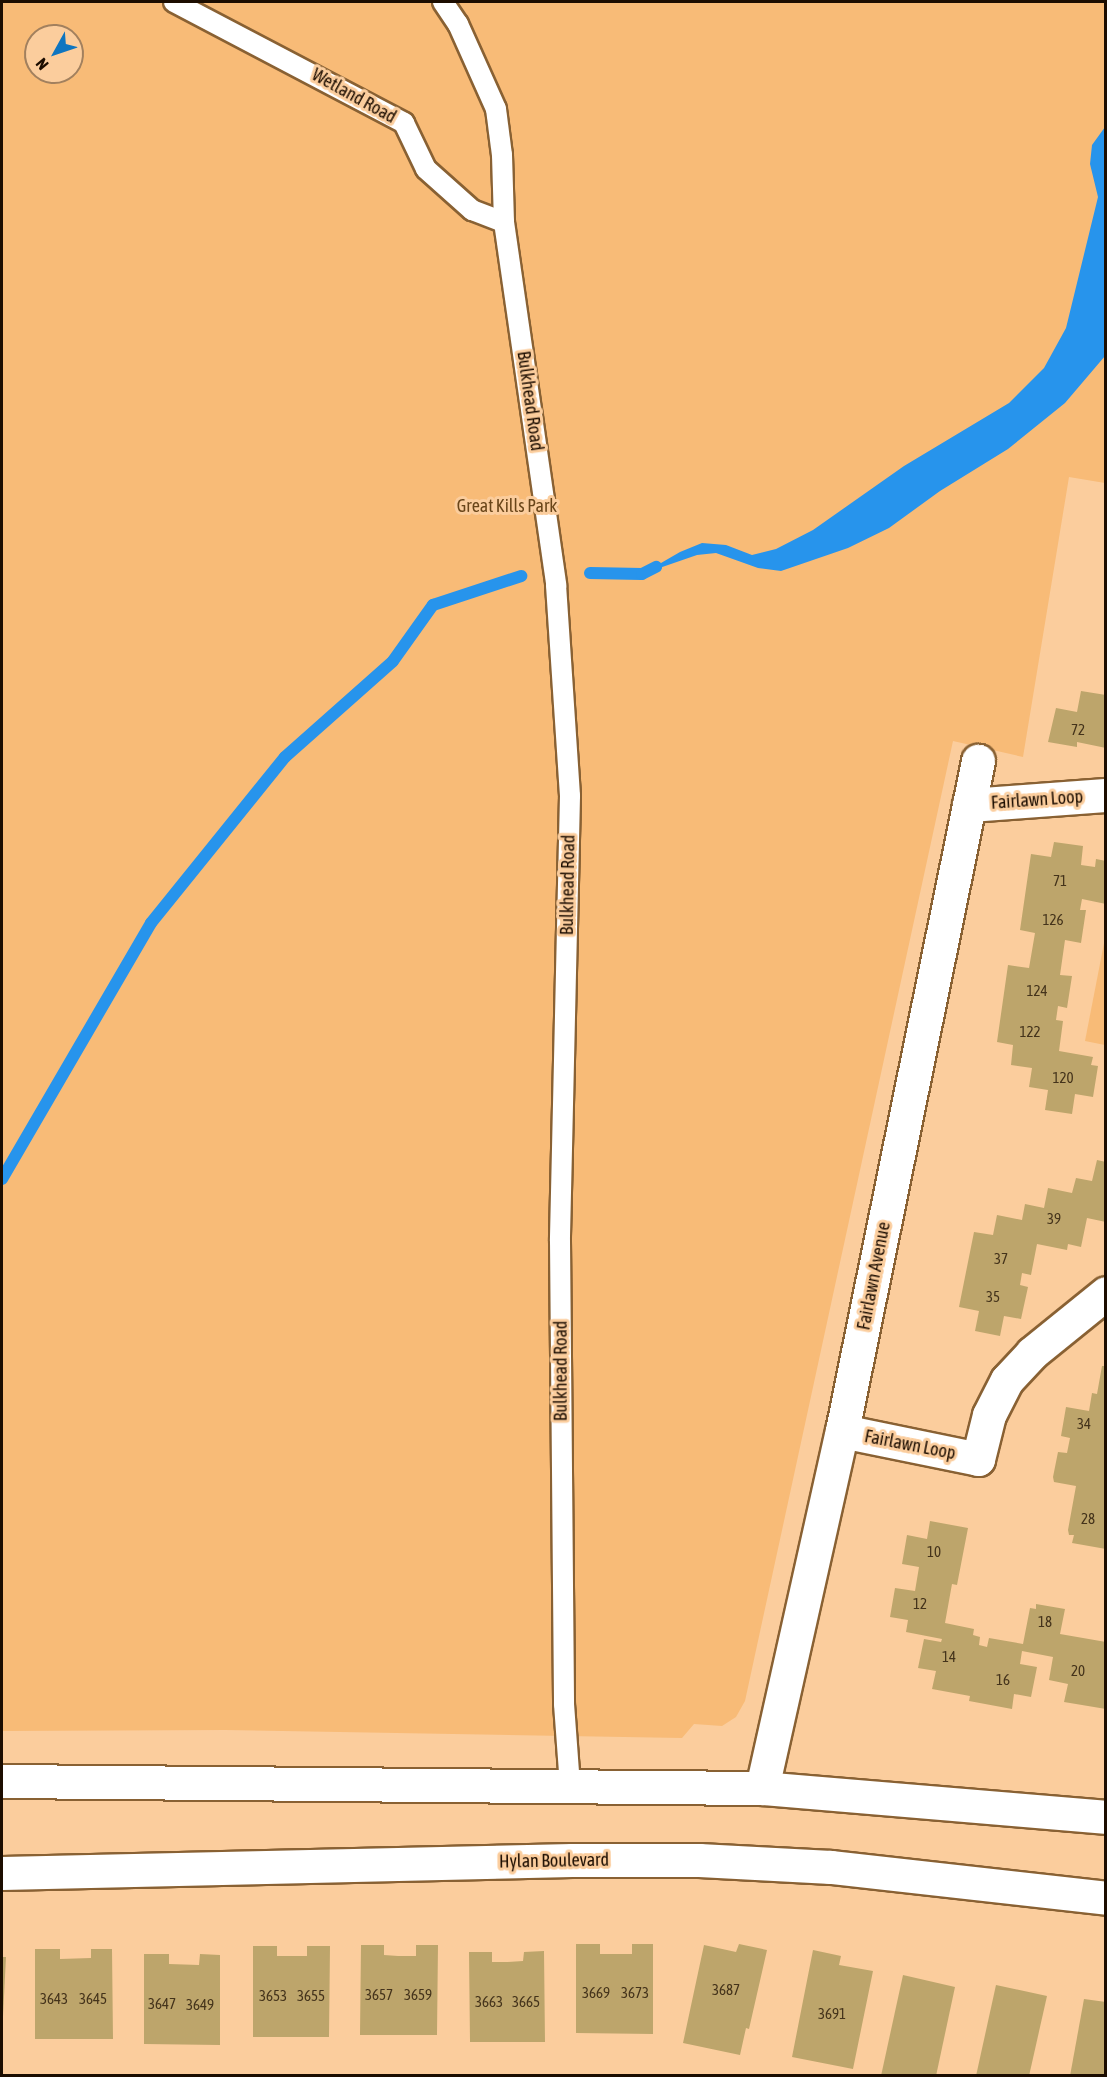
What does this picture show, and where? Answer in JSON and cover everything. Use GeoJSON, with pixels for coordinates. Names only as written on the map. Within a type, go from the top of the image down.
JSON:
{"type":"FeatureCollection","features":[{"type":"Feature","properties":{"kind":"main road","name":"Fairlawn Avenue"},"geometry":{"type":"LineString","coordinates":[[762,1788],[842,1431],[978,761]]}},
{"type":"Feature","properties":{"kind":"main road","name":"Fairlawn Loop"},"geometry":{"type":"LineString","coordinates":[[969,805],[1106,795]]}},
{"type":"Feature","properties":{"kind":"main road","name":"Fairlawn Loop"},"geometry":{"type":"LineString","coordinates":[[842,1431],[978,1459],[989,1415],[1007,1380],[1032,1353],[1106,1293]]}},
{"type":"Feature","properties":{"kind":"main road"},"geometry":{"type":"LineString","coordinates":[[2,1781],[762,1788],[1106,1817]]}},
{"type":"Feature","properties":{"kind":"main road","name":"Hylan Boulevard"},"geometry":{"type":"LineString","coordinates":[[2,1874],[572,1860],[699,1860],[831,1867],[1106,1898]]}},
{"type":"Feature","properties":{"kind":"lane","name":"Wetland Road"},"geometry":{"type":"LineString","coordinates":[[174,2],[404,123],[426,169],[472,210],[504,222]]}},
{"type":"Feature","properties":{"kind":"lane","name":"Bulkhead Road"},"geometry":{"type":"LineString","coordinates":[[443,2],[458,24],[496,109],[502,154],[504,222],[556,585],[570,796],[560,1241],[564,1704],[570,1785]]}},
{"type":"Feature","properties":{"kind":"green space","name":"Great Kills Park"},"geometry":{"type":"Polygon","coordinates":[[[2,2],[1105,2],[1105,483],[1069,477],[1023,757],[953,741],[745,1701],[736,1717],[722,1726],[694,1724],[682,1738],[225,1730],[2,1731],[2,2]]]}},
{"type":"Feature","properties":{"kind":"green space"},"geometry":{"type":"Polygon","coordinates":[[[1105,938],[1106,1045],[1085,1041],[1105,938]]]}},
{"type":"Feature","properties":{"kind":"water"},"geometry":{"type":"Polygon","coordinates":[[[1105,127],[1105,356],[1065,403],[1008,449],[940,491],[889,528],[848,548],[781,571],[758,568],[716,553],[697,555],[642,574],[680,552],[702,543],[726,545],[752,555],[776,549],[813,530],[904,466],[1009,403],[1044,368],[1066,328],[1098,197],[1090,164],[1092,145],[1105,127]]]}},
{"type":"Feature","properties":{"kind":"building"},"geometry":{"type":"Polygon","coordinates":[[[1081,691],[1106,695],[1106,748],[1077,742],[1077,747],[1048,742],[1056,708],[1077,712],[1081,691]]]}},
{"type":"Feature","properties":{"kind":"building"},"geometry":{"type":"Polygon","coordinates":[[[1054,842],[1083,846],[1081,865],[1095,867],[1096,859],[1106,861],[1106,904],[1082,899],[1080,910],[1086,910],[1081,943],[1065,940],[1060,975],[1072,976],[1067,1008],[1058,1006],[1056,1020],[1063,1021],[1059,1051],[1093,1057],[1091,1065],[1098,1066],[1093,1097],[1075,1094],[1072,1114],[1045,1110],[1048,1090],[1029,1087],[1032,1068],[1011,1065],[1013,1045],[997,1042],[1008,965],[1029,968],[1035,933],[1020,930],[1031,854],[1051,857],[1054,842]]]}},
{"type":"Feature","properties":{"kind":"building"},"geometry":{"type":"Polygon","coordinates":[[[1097,1160],[1106,1162],[1106,1222],[1087,1218],[1081,1247],[1068,1244],[1067,1250],[1037,1244],[1031,1275],[1022,1273],[1020,1285],[1028,1287],[1021,1319],[1004,1316],[1000,1336],[975,1331],[979,1311],[959,1307],[974,1232],[993,1235],[997,1215],[1022,1220],[1025,1204],[1044,1208],[1048,1188],[1072,1193],[1076,1178],[1092,1181],[1097,1160]]]}},
{"type":"Feature","properties":{"kind":"building"},"geometry":{"type":"Polygon","coordinates":[[[1102,1366],[1106,1366],[1106,1549],[1072,1543],[1074,1535],[1069,1535],[1068,1530],[1076,1486],[1054,1482],[1053,1477],[1058,1452],[1067,1453],[1070,1438],[1061,1436],[1066,1407],[1089,1411],[1092,1393],[1097,1394],[1102,1366]]]}},
{"type":"Feature","properties":{"kind":"building"},"geometry":{"type":"Polygon","coordinates":[[[930,1521],[968,1528],[957,1585],[952,1584],[945,1623],[974,1629],[973,1635],[980,1637],[979,1645],[987,1647],[989,1638],[1023,1644],[1030,1608],[1036,1609],[1036,1604],[1065,1609],[1060,1634],[1106,1642],[1106,1709],[1064,1702],[1068,1684],[1049,1680],[1053,1657],[1022,1651],[1020,1664],[1037,1667],[1031,1697],[1014,1694],[1012,1709],[969,1701],[970,1696],[932,1689],[936,1671],[918,1668],[924,1639],[941,1642],[942,1639],[906,1632],[908,1620],[890,1617],[895,1588],[915,1591],[919,1567],[902,1564],[907,1535],[927,1539],[930,1521]]]}},
{"type":"Feature","properties":{"kind":"building"},"geometry":{"type":"Polygon","coordinates":[[[576,1944],[600,1944],[600,1954],[632,1954],[632,1944],[653,1944],[653,2034],[576,2033],[576,1944]]]}},
{"type":"Feature","properties":{"kind":"building"},"geometry":{"type":"Polygon","coordinates":[[[739,1944],[767,1950],[749,2029],[746,2028],[740,2055],[683,2043],[704,1945],[736,1952],[739,1944]]]}},
{"type":"Feature","properties":{"kind":"building"},"geometry":{"type":"Polygon","coordinates":[[[361,1945],[384,1945],[384,1955],[416,1956],[416,1945],[438,1945],[437,2035],[360,2035],[361,1945]]]}},
{"type":"Feature","properties":{"kind":"building"},"geometry":{"type":"Polygon","coordinates":[[[253,1946],[277,1946],[277,1956],[307,1956],[307,1946],[330,1946],[329,2037],[253,2037],[253,1946]]]}},
{"type":"Feature","properties":{"kind":"building"},"geometry":{"type":"Polygon","coordinates":[[[35,1949],[60,1949],[60,1959],[91,1958],[91,1949],[112,1949],[113,2039],[35,2039],[35,1949]]]}},
{"type":"Feature","properties":{"kind":"building"},"geometry":{"type":"Polygon","coordinates":[[[813,1950],[841,1956],[839,1965],[873,1971],[853,2069],[792,2057],[813,1950]]]}},
{"type":"Feature","properties":{"kind":"building"},"geometry":{"type":"Polygon","coordinates":[[[544,1951],[545,2042],[470,2042],[469,1952],[492,1952],[492,1962],[508,1962],[523,1961],[524,1952],[544,1951]]]}},
{"type":"Feature","properties":{"kind":"building"},"geometry":{"type":"Polygon","coordinates":[[[144,1954],[169,1954],[169,1964],[199,1965],[200,1954],[220,1955],[220,2045],[144,2044],[144,1954]]]}},
{"type":"Feature","properties":{"kind":"building"},"geometry":{"type":"Polygon","coordinates":[[[2,1957],[6,1957],[3,2016],[2,2016],[2,1957]]]}},
{"type":"Feature","properties":{"kind":"building"},"geometry":{"type":"Polygon","coordinates":[[[903,1975],[955,1987],[936,2076],[881,2076],[903,1975]]]}},
{"type":"Feature","properties":{"kind":"building"},"geometry":{"type":"Polygon","coordinates":[[[996,1985],[1047,1996],[1029,2076],[976,2076],[996,1985]]]}},
{"type":"Feature","properties":{"kind":"building"},"geometry":{"type":"Polygon","coordinates":[[[1084,1999],[1106,2002],[1106,2076],[1070,2076],[1084,1999]]]}},
{"type":"Feature","properties":{"kind":"waterway"},"geometry":{"type":"LineString","coordinates":[[590,573],[642,574],[656,567]]}},
{"type":"Feature","properties":{"kind":"waterway"},"geometry":{"type":"LineString","coordinates":[[2,1179],[151,923],[285,757],[393,661],[433,605],[521,576]]}}]}
